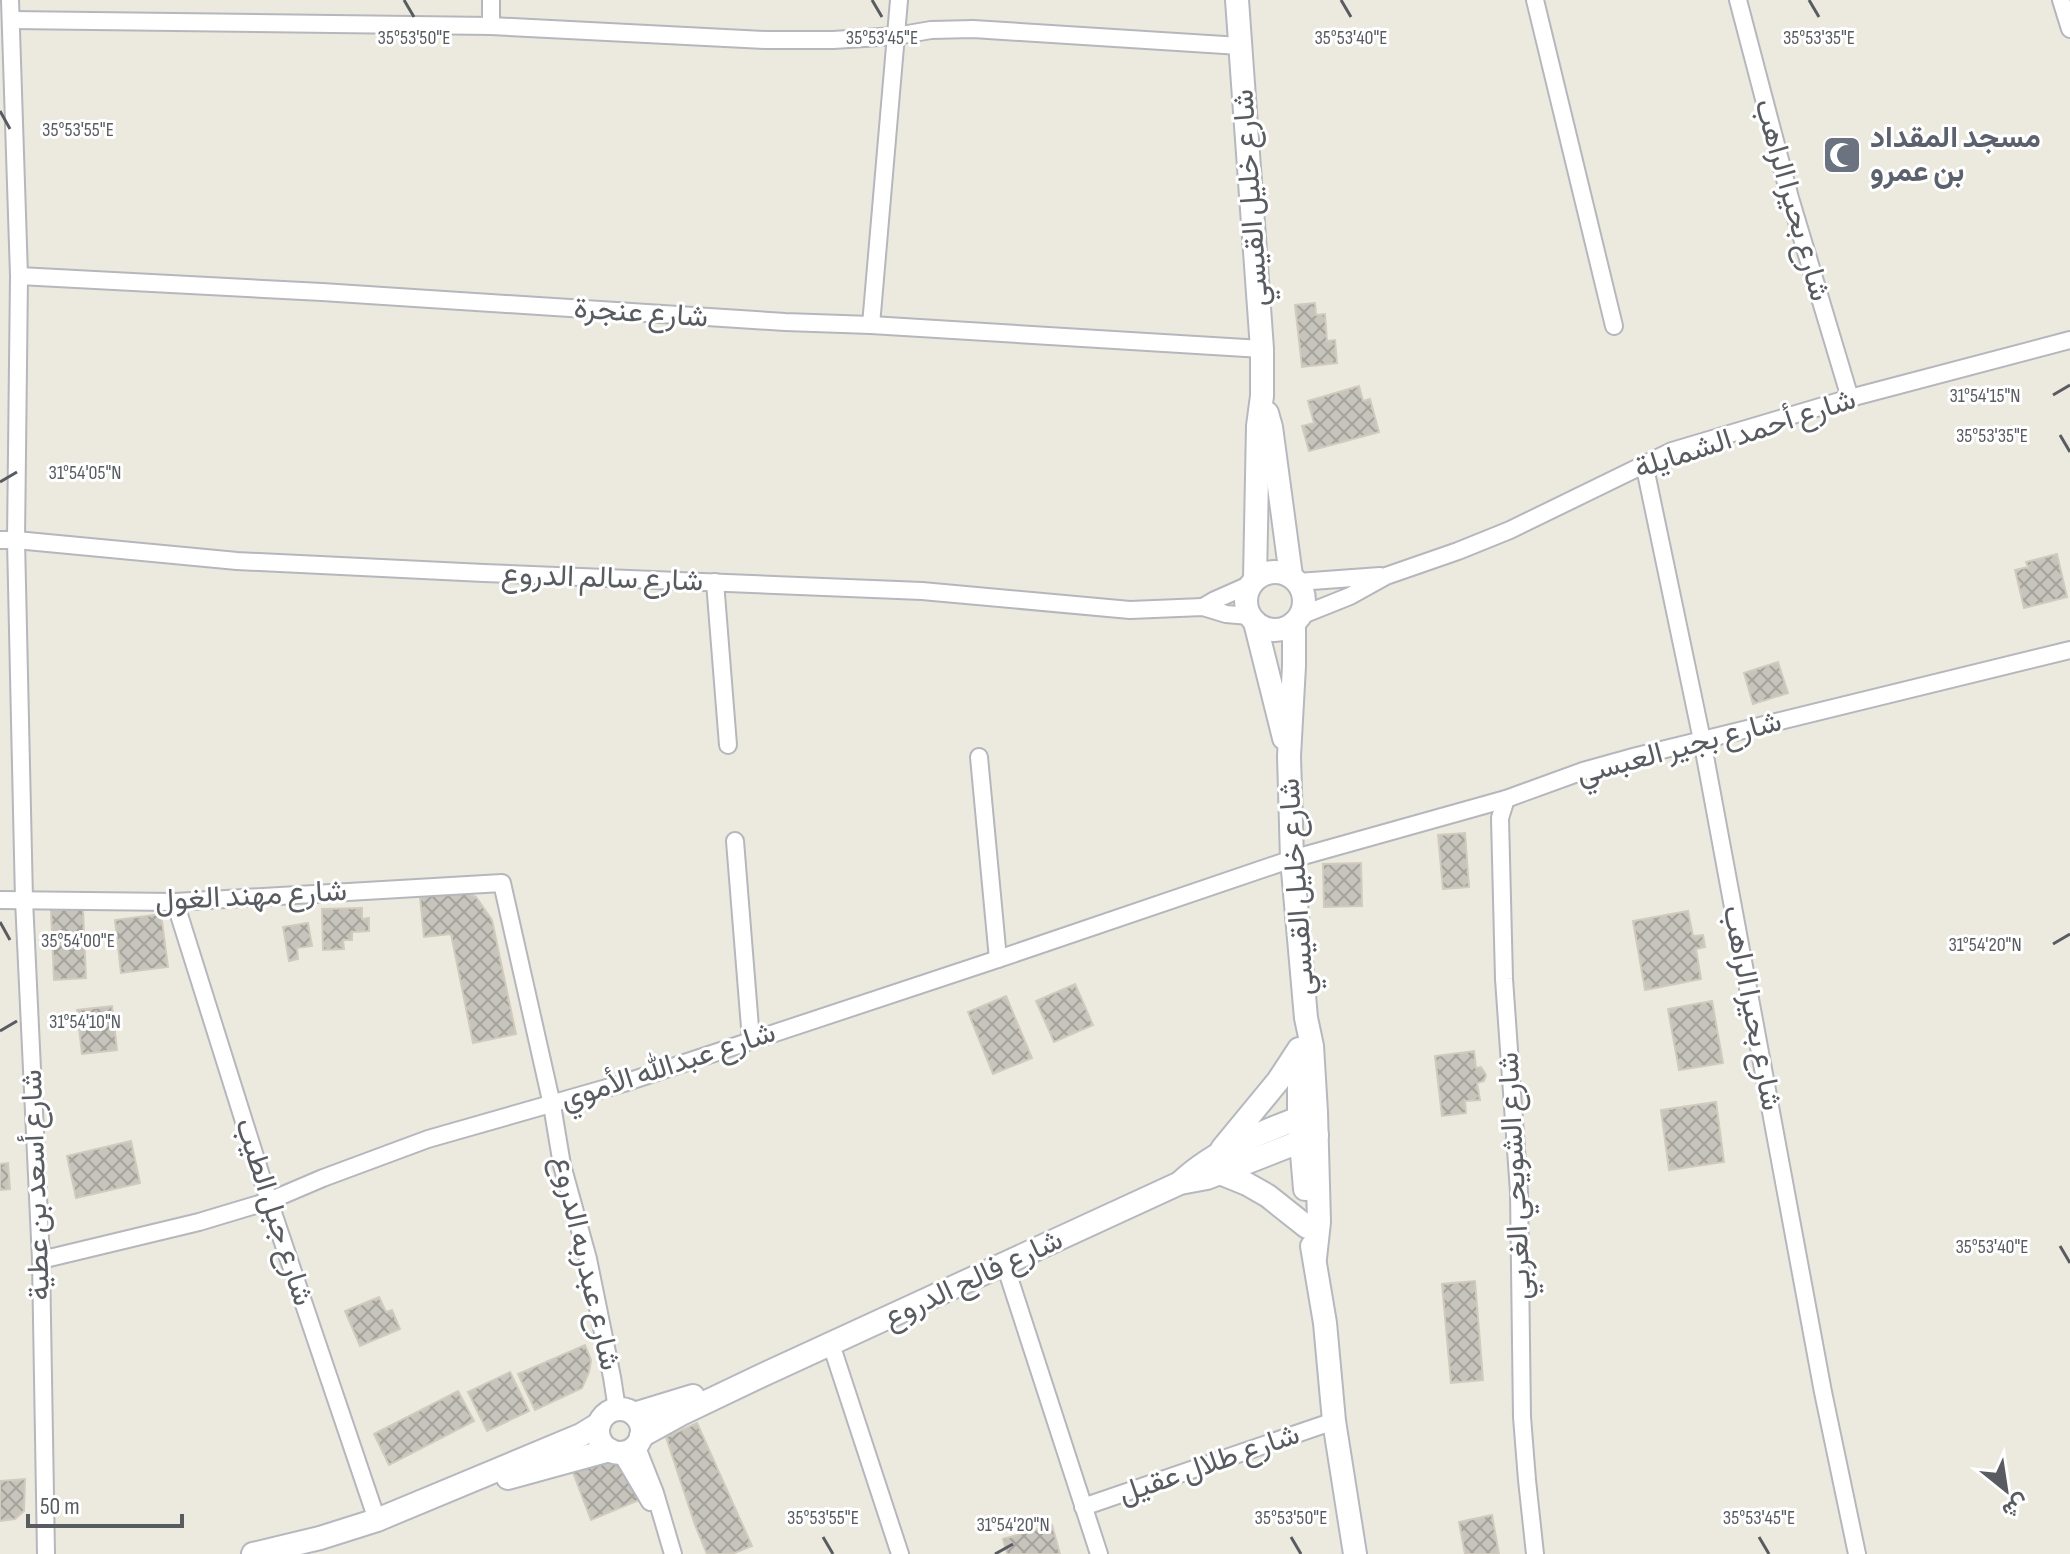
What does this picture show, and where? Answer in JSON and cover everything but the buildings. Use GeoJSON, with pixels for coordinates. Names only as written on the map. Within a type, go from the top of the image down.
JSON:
{"type":"FeatureCollection","features":[{"type":"Feature","properties":{"kind":"street","name":"شارع أسعد بن عطية"},"geometry":{"type":"LineString","coordinates":[[10,0],[19,276],[8,540],[41,1260],[46,1554]]}},
{"type":"Feature","properties":{"kind":"street"},"geometry":{"type":"LineString","coordinates":[[491,0],[491,26]]}},
{"type":"Feature","properties":{"kind":"street"},"geometry":{"type":"LineString","coordinates":[[871,325],[899,0]]}},
{"type":"Feature","properties":{"kind":"street","name":"شارع خليل القيسي"},"geometry":{"type":"LineString","coordinates":[[1237,0],[1262,349],[1252,582]]}},
{"type":"Feature","properties":{"kind":"street"},"geometry":{"type":"LineString","coordinates":[[1535,0],[1614,326]]}},
{"type":"Feature","properties":{"kind":"street","name":"شارع بحيرا الراهب"},"geometry":{"type":"LineString","coordinates":[[1738,0],[1790,198],[1850,398]]}},
{"type":"Feature","properties":{"kind":"street"},"geometry":{"type":"LineString","coordinates":[[2061,0],[2070,29]]}},
{"type":"Feature","properties":{"kind":"street"},"geometry":{"type":"LineString","coordinates":[[11,20],[491,26],[766,40],[833,40],[973,29],[1240,46]]}},
{"type":"Feature","properties":{"kind":"street","name":"شارع عنجرة"},"geometry":{"type":"LineString","coordinates":[[19,276],[1262,349]]}},
{"type":"Feature","properties":{"kind":"street","name":"شارع أحمد الشمايلة"},"geometry":{"type":"LineString","coordinates":[[1297,620],[1386,576],[1510,530],[1672,451],[1850,398],[2070,340]]}},
{"type":"Feature","properties":{"kind":"street","name":"شارع خليل القيسي"},"geometry":{"type":"LineString","coordinates":[[1262,396],[1271,427],[1294,579]]}},
{"type":"Feature","properties":{"kind":"street","name":"شارع بحيرا الراهب"},"geometry":{"type":"LineString","coordinates":[[1644,463],[1702,740],[1820,1376],[1857,1554]]}},
{"type":"Feature","properties":{"kind":"street","name":"شارع سالم الدروع"},"geometry":{"type":"LineString","coordinates":[[8,540],[237,561],[922,591],[1130,610],[1203,607],[1252,619]]}},
{"type":"Feature","properties":{"kind":"street"},"geometry":{"type":"LineString","coordinates":[[1275,571],[1294,579],[1305,599],[1297,620],[1286,628],[1268,630],[1252,619],[1245,601],[1252,582],[1262,574],[1275,571]]}},
{"type":"Feature","properties":{"kind":"street","name":"شارع أحمد الشمايلة"},"geometry":{"type":"LineString","coordinates":[[1294,579],[1386,576]]}},
{"type":"Feature","properties":{"kind":"street"},"geometry":{"type":"LineString","coordinates":[[715,582],[728,745]]}},
{"type":"Feature","properties":{"kind":"street","name":"شارع سالم الدروع"},"geometry":{"type":"LineString","coordinates":[[1203,607],[1252,582]]}},
{"type":"Feature","properties":{"kind":"street","name":"شارع خليل القيسي"},"geometry":{"type":"LineString","coordinates":[[1252,619],[1289,756]]}},
{"type":"Feature","properties":{"kind":"street","name":"شارع خليل القيسي"},"geometry":{"type":"LineString","coordinates":[[1297,620],[1289,756],[1292,859],[1306,1018],[1312,1046],[1307,1227],[1325,1323],[1334,1421],[1355,1554]]}},
{"type":"Feature","properties":{"kind":"street","name":"شارع بجير العبسي"},"geometry":{"type":"LineString","coordinates":[[1292,859],[1506,799],[1583,771],[2070,650]]}},
{"type":"Feature","properties":{"kind":"street"},"geometry":{"type":"LineString","coordinates":[[979,757],[998,959]]}},
{"type":"Feature","properties":{"kind":"street","name":"شارع الشويحي الغربي"},"geometry":{"type":"LineString","coordinates":[[1506,799],[1500,818],[1503,964],[1519,1192],[1522,1417],[1535,1554]]}},
{"type":"Feature","properties":{"kind":"street"},"geometry":{"type":"LineString","coordinates":[[735,841],[751,1040]]}},
{"type":"Feature","properties":{"kind":"street","name":"شارع عبدالله الأموي"},"geometry":{"type":"LineString","coordinates":[[41,1260],[185,1226],[269,1201],[428,1139],[624,1083],[1292,859]]}},
{"type":"Feature","properties":{"kind":"street","name":"شارع مهند الغول"},"geometry":{"type":"LineString","coordinates":[[0,900],[175,902],[502,883]]}},
{"type":"Feature","properties":{"kind":"street","name":"شارع عبدربه الدروع"},"geometry":{"type":"LineString","coordinates":[[502,883],[552,1105],[562,1165],[588,1259],[612,1377],[626,1412]]}},
{"type":"Feature","properties":{"kind":"street","name":"شارع جبل الطيب"},"geometry":{"type":"LineString","coordinates":[[175,902],[269,1201],[377,1520]]}},
{"type":"Feature","properties":{"kind":"street","name":"شارع خليل القيسي"},"geometry":{"type":"LineString","coordinates":[[1306,1018],[1299,1049],[1319,1222],[1315,1258]]}},
{"type":"Feature","properties":{"kind":"street"},"geometry":{"type":"LineString","coordinates":[[1299,1049],[1218,1165],[1268,1196],[1307,1227]]}},
{"type":"Feature","properties":{"kind":"street","name":"شارع فالح الدروع"},"geometry":{"type":"LineString","coordinates":[[448,1491],[627,1446],[681,1414],[767,1373],[1180,1183],[1207,1178],[1218,1165],[1308,1126]]}},
{"type":"Feature","properties":{"kind":"street"},"geometry":{"type":"LineString","coordinates":[[1005,1265],[1099,1554]]}},
{"type":"Feature","properties":{"kind":"street"},"geometry":{"type":"LineString","coordinates":[[831,1344],[900,1554]]}},
{"type":"Feature","properties":{"kind":"street","name":"شارع فالح الدروع"},"geometry":{"type":"LineString","coordinates":[[626,1412],[767,1373]]}},
{"type":"Feature","properties":{"kind":"street"},"geometry":{"type":"LineString","coordinates":[[626,1412],[641,1424],[627,1446],[599,1439],[599,1424],[606,1414],[626,1412]]}},
{"type":"Feature","properties":{"kind":"street","name":"شارع طلال عقيل"},"geometry":{"type":"LineString","coordinates":[[1083,1507],[1334,1421]]}},
{"type":"Feature","properties":{"kind":"street","name":"شارع فالح الدروع"},"geometry":{"type":"LineString","coordinates":[[253,1554],[323,1546],[377,1520],[581,1435],[599,1424]]}},
{"type":"Feature","properties":{"kind":"street"},"geometry":{"type":"LineString","coordinates":[[627,1446],[673,1554]]}},
{"type":"Feature","properties":{"kind":"place","name":"مسجد المقداد بن عمرو"},"geometry":{"type":"Point","coordinates":[1842,155]}}]}
